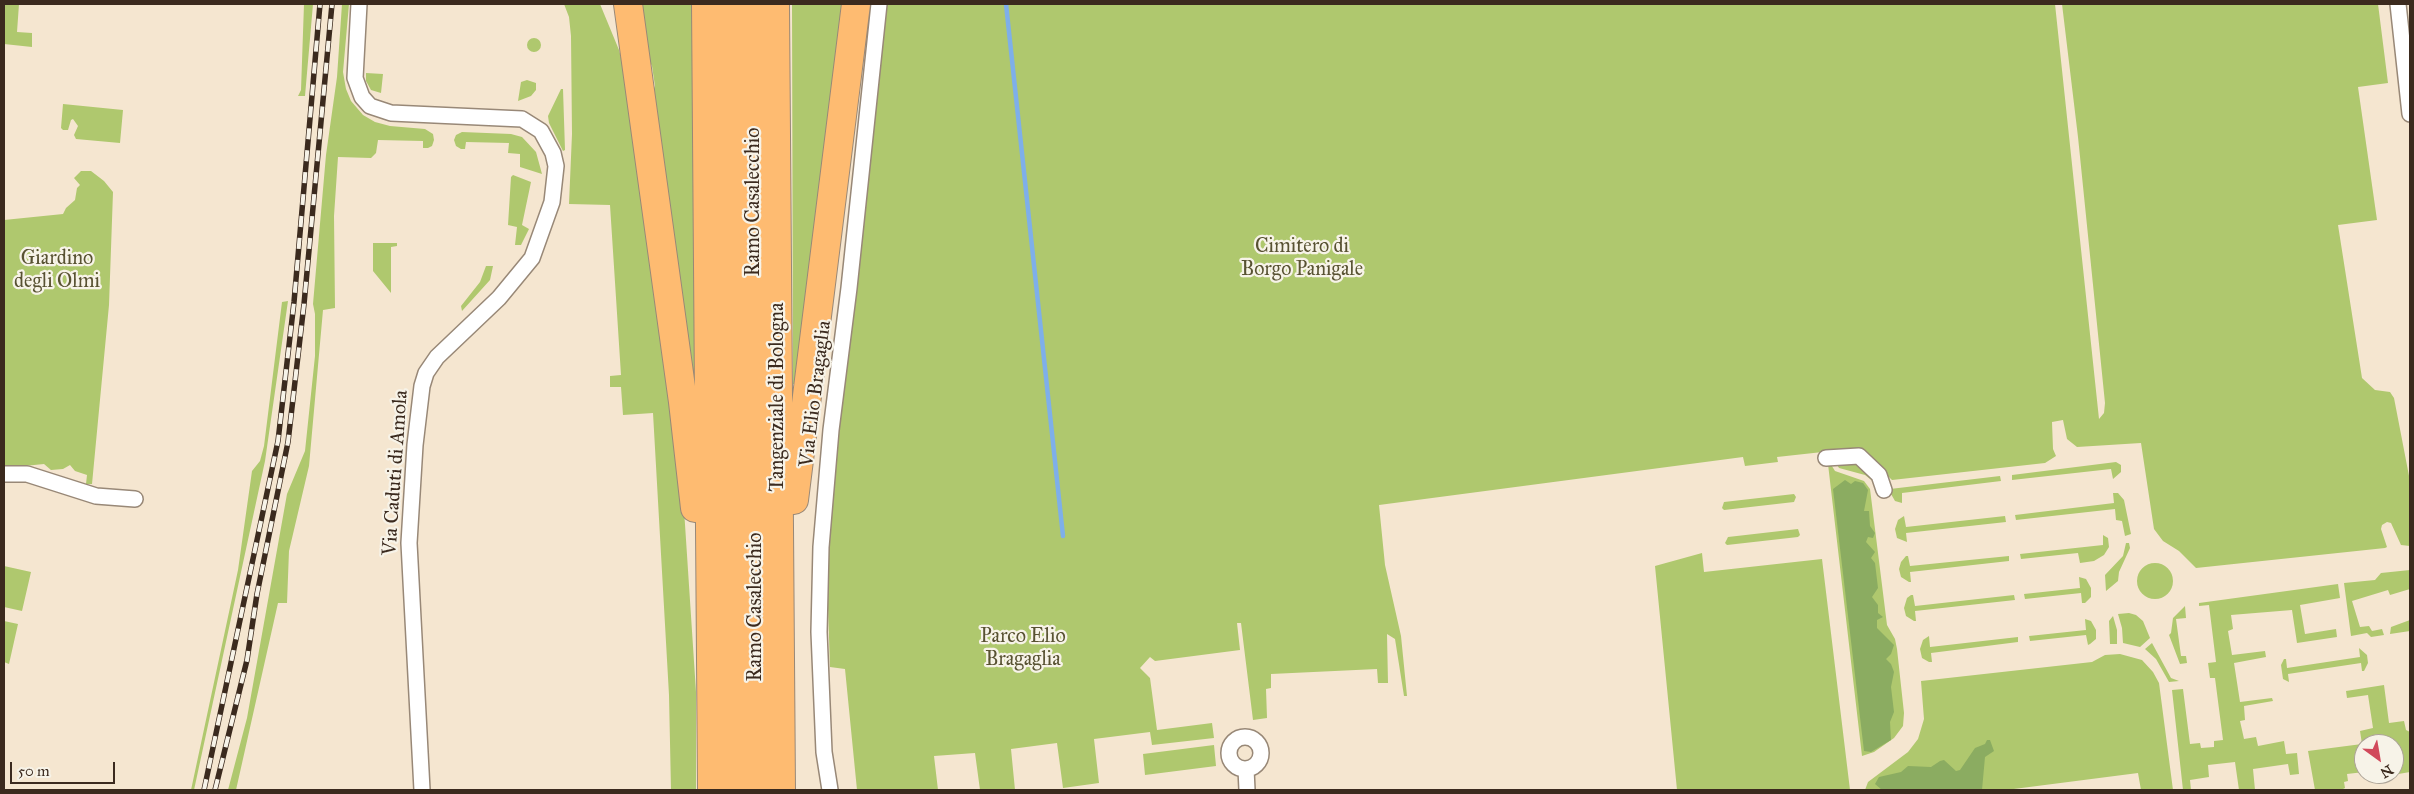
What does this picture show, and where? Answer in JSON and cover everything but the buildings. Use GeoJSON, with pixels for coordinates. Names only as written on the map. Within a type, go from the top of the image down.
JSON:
{"type":"FeatureCollection","features":[{"type":"Feature","properties":{"kind":"highway"},"geometry":{"type":"LineString","coordinates":[[615,4],[637,70]]}},
{"type":"Feature","properties":{"kind":"highway"},"geometry":{"type":"LineString","coordinates":[[628,4],[683,402],[696,526],[712,747]]}},
{"type":"Feature","properties":{"kind":"highway"},"geometry":{"type":"LineString","coordinates":[[706,4],[712,790]]}},
{"type":"Feature","properties":{"kind":"highway","name":"Ramo Casalecchio"},"geometry":{"type":"LineString","coordinates":[[730,4],[736,790]]}},
{"type":"Feature","properties":{"kind":"highway","name":"Ramo Casalecchio"},"geometry":{"type":"LineString","coordinates":[[752,4],[757,790]]}},
{"type":"Feature","properties":{"kind":"highway","name":"Tangenziale di Bologna"},"geometry":{"type":"LineString","coordinates":[[775,4],[781,790]]}},
{"type":"Feature","properties":{"kind":"highway"},"geometry":{"type":"LineString","coordinates":[[781,739],[796,478],[856,4]]}},
{"type":"Feature","properties":{"kind":"street","name":"Via Caduti di Amola"},"geometry":{"type":"LineString","coordinates":[[359,4],[355,78],[362,98],[370,106],[391,113],[522,119],[541,131],[553,153],[556,166],[552,202],[532,258],[499,298],[438,356],[426,373],[422,386],[413,471],[409,552],[422,790]]}},
{"type":"Feature","properties":{"kind":"street","name":"Via Elio Bragaglia"},"geometry":{"type":"LineString","coordinates":[[830,790],[824,752],[819,632],[821,547],[831,430],[850,279],[880,4]]}},
{"type":"Feature","properties":{"kind":"street"},"geometry":{"type":"LineString","coordinates":[[2398,4],[2410,114]]}},
{"type":"Feature","properties":{"kind":"street"},"geometry":{"type":"LineString","coordinates":[[1826,458],[1859,456],[1879,475],[1884,490]]}},
{"type":"Feature","properties":{"kind":"street"},"geometry":{"type":"LineString","coordinates":[[4,474],[27,474],[96,496],[136,499]]}},
{"type":"Feature","properties":{"kind":"street"},"geometry":{"type":"LineString","coordinates":[[1246,769],[1247,790]]}},
{"type":"Feature","properties":{"kind":"green space"},"geometry":{"type":"Polygon","coordinates":[[[4,4],[19,4],[17,32],[32,33],[32,47],[4,44],[4,4]]]}},
{"type":"Feature","properties":{"kind":"green space"},"geometry":{"type":"Polygon","coordinates":[[[304,4],[313,4],[305,96],[298,96],[301,90],[304,4]]]}},
{"type":"Feature","properties":{"kind":"green space"},"geometry":{"type":"Polygon","coordinates":[[[342,4],[349,4],[343,72],[346,89],[351,101],[363,115],[375,122],[390,126],[425,129],[433,134],[434,140],[432,146],[423,148],[423,141],[378,140],[376,153],[371,158],[338,157],[334,216],[335,308],[323,310],[309,466],[289,551],[287,603],[278,603],[236,790],[228,790],[247,718],[287,494],[305,451],[315,356],[315,314],[313,304],[326,155],[337,77],[342,4]]]}},
{"type":"Feature","properties":{"kind":"green space"},"geometry":{"type":"Polygon","coordinates":[[[564,4],[600,4],[619,50],[629,86],[683,494],[696,692],[696,790],[671,790],[669,695],[653,413],[623,415],[621,387],[610,387],[610,376],[621,375],[610,205],[569,204],[572,134],[571,36],[569,17],[564,4]]]}},
{"type":"Feature","properties":{"kind":"green space"},"geometry":{"type":"Polygon","coordinates":[[[637,4],[693,4],[697,412],[650,99],[655,86],[652,66],[643,48],[637,4]]]}},
{"type":"Feature","properties":{"kind":"green space"},"geometry":{"type":"Polygon","coordinates":[[[792,4],[848,4],[796,384],[793,384],[792,4]]]}},
{"type":"Feature","properties":{"kind":"green space"},"geometry":{"type":"Polygon","coordinates":[[[884,4],[2055,4],[2099,419],[2104,413],[2105,403],[2078,137],[2062,4],[2378,4],[2388,83],[2358,87],[2377,220],[2338,225],[2362,378],[2375,390],[2390,392],[2394,398],[2410,481],[2410,546],[2401,545],[2391,523],[2387,522],[2382,525],[2381,529],[2387,547],[2385,548],[2196,568],[2179,551],[2163,541],[2154,529],[2141,443],[2077,447],[2067,439],[2063,420],[2052,422],[2053,449],[2056,456],[2045,463],[1892,480],[1859,448],[1777,457],[1778,462],[1745,466],[1743,457],[1379,505],[1385,565],[1401,636],[1407,696],[1404,696],[1395,639],[1387,634],[1388,683],[1378,683],[1377,669],[1271,674],[1271,688],[1266,689],[1267,718],[1253,720],[1241,623],[1237,623],[1240,650],[1155,661],[1150,657],[1140,668],[1150,678],[1157,730],[1212,723],[1214,738],[1152,745],[1150,732],[1094,739],[1099,783],[1063,788],[1057,743],[1011,749],[1015,790],[980,790],[975,753],[934,756],[938,790],[857,790],[845,669],[830,667],[827,577],[842,390],[884,4]]]}},
{"type":"Feature","properties":{"kind":"green space"},"geometry":{"type":"Polygon","coordinates":[[[531,38],[537,38],[541,45],[537,52],[531,52],[527,48],[527,42],[531,38]]]}},
{"type":"Feature","properties":{"kind":"green space"},"geometry":{"type":"Polygon","coordinates":[[[366,73],[383,74],[381,93],[371,90],[366,81],[366,73]]]}},
{"type":"Feature","properties":{"kind":"green space"},"geometry":{"type":"Polygon","coordinates":[[[527,80],[536,83],[536,90],[531,96],[518,101],[521,82],[527,80]]]}},
{"type":"Feature","properties":{"kind":"green space"},"geometry":{"type":"Polygon","coordinates":[[[561,89],[563,89],[565,150],[563,151],[549,123],[548,116],[561,89]]]}},
{"type":"Feature","properties":{"kind":"green space"},"geometry":{"type":"Polygon","coordinates":[[[63,104],[123,110],[120,143],[76,139],[74,135],[78,126],[73,119],[68,130],[61,128],[63,104]]]}},
{"type":"Feature","properties":{"kind":"green space"},"geometry":{"type":"Polygon","coordinates":[[[462,132],[511,134],[522,137],[536,152],[542,174],[520,167],[520,154],[508,153],[509,143],[466,142],[465,149],[461,149],[456,146],[454,140],[456,135],[462,132]]]}},
{"type":"Feature","properties":{"kind":"green space","name":"Giardino degli Olmi"},"geometry":{"type":"Polygon","coordinates":[[[81,171],[91,171],[104,181],[113,192],[109,305],[92,484],[86,484],[87,475],[75,471],[70,465],[63,469],[51,470],[44,464],[4,468],[4,220],[63,214],[66,208],[75,200],[77,188],[80,185],[74,178],[81,171]]]}},
{"type":"Feature","properties":{"kind":"green space"},"geometry":{"type":"Polygon","coordinates":[[[513,175],[531,182],[522,225],[529,229],[521,245],[515,245],[517,227],[508,225],[511,177],[513,175]]]}},
{"type":"Feature","properties":{"kind":"green space"},"geometry":{"type":"Polygon","coordinates":[[[373,243],[397,243],[397,246],[391,247],[391,293],[373,271],[373,243]]]}},
{"type":"Feature","properties":{"kind":"green space"},"geometry":{"type":"Polygon","coordinates":[[[486,266],[493,266],[490,280],[462,311],[461,306],[480,282],[486,266]]]}},
{"type":"Feature","properties":{"kind":"green space"},"geometry":{"type":"Polygon","coordinates":[[[288,301],[265,461],[194,790],[191,790],[238,570],[252,471],[260,461],[264,446],[282,302],[288,301]]]}},
{"type":"Feature","properties":{"kind":"green space"},"geometry":{"type":"Polygon","coordinates":[[[1858,461],[1875,478],[1874,482],[1865,475],[1839,468],[1836,463],[1858,461]]]}},
{"type":"Feature","properties":{"kind":"green space"},"geometry":{"type":"Polygon","coordinates":[[[2116,462],[2121,465],[2121,472],[2113,479],[2111,469],[2012,480],[2012,475],[2116,462]]]}},
{"type":"Feature","properties":{"kind":"green space"},"geometry":{"type":"Polygon","coordinates":[[[1830,463],[1835,471],[1864,481],[1870,489],[1887,625],[1895,639],[1897,649],[1904,713],[1903,726],[1894,738],[1874,752],[1862,756],[1828,464],[1830,463]]]}},
{"type":"Feature","properties":{"kind":"green space"},"geometry":{"type":"Polygon","coordinates":[[[2000,476],[2001,481],[1902,493],[1902,503],[1895,501],[1890,489],[2000,476]]]}},
{"type":"Feature","properties":{"kind":"green space"},"geometry":{"type":"Polygon","coordinates":[[[1845,480],[1851,484],[1855,481],[1863,483],[1868,490],[1864,511],[1869,511],[1870,526],[1875,533],[1873,538],[1868,537],[1866,542],[1875,552],[1871,558],[1875,563],[1878,588],[1872,597],[1878,605],[1878,613],[1883,617],[1877,620],[1877,628],[1894,645],[1891,654],[1886,659],[1891,664],[1894,672],[1891,687],[1894,712],[1890,722],[1891,740],[1871,752],[1864,751],[1833,489],[1845,480]]]}},
{"type":"Feature","properties":{"kind":"green space"},"geometry":{"type":"Polygon","coordinates":[[[2113,493],[2118,493],[2124,500],[2131,534],[2125,536],[2122,521],[2116,520],[2115,509],[2016,520],[2015,515],[2114,503],[2113,493]]]}},
{"type":"Feature","properties":{"kind":"green space"},"geometry":{"type":"Polygon","coordinates":[[[1794,494],[1796,497],[1794,502],[1724,510],[1722,508],[1724,502],[1794,494]]]}},
{"type":"Feature","properties":{"kind":"green space"},"geometry":{"type":"Polygon","coordinates":[[[1904,516],[1906,527],[2005,516],[2006,522],[1906,533],[1907,542],[1897,538],[1895,529],[1898,520],[1904,516]]]}},
{"type":"Feature","properties":{"kind":"green space"},"geometry":{"type":"Polygon","coordinates":[[[1798,529],[1800,535],[1798,537],[1727,545],[1725,543],[1728,537],[1798,529]]]}},
{"type":"Feature","properties":{"kind":"green space"},"geometry":{"type":"Polygon","coordinates":[[[2103,535],[2108,538],[2109,547],[2104,555],[2094,561],[2080,563],[2078,553],[2021,559],[2020,554],[2103,545],[2103,535]]]}},
{"type":"Feature","properties":{"kind":"green space"},"geometry":{"type":"Polygon","coordinates":[[[2126,543],[2129,543],[2130,548],[2119,572],[2118,581],[2106,591],[2105,575],[2123,556],[2126,543]]]}},
{"type":"Feature","properties":{"kind":"green space"},"geometry":{"type":"Polygon","coordinates":[[[1702,553],[1704,572],[1822,559],[1850,790],[1677,790],[1655,566],[1702,553]]]}},
{"type":"Feature","properties":{"kind":"green space"},"geometry":{"type":"Polygon","coordinates":[[[1908,556],[1910,566],[2009,556],[2009,561],[1910,572],[1911,582],[1909,582],[1901,577],[1899,569],[1901,562],[1908,556]]]}},
{"type":"Feature","properties":{"kind":"green space"},"geometry":{"type":"Polygon","coordinates":[[[2155,563],[2162,564],[2168,568],[2172,574],[2172,588],[2168,594],[2162,598],[2155,599],[2148,598],[2142,594],[2138,588],[2137,581],[2138,574],[2142,568],[2148,564],[2155,563]]]}},
{"type":"Feature","properties":{"kind":"green space"},"geometry":{"type":"Polygon","coordinates":[[[4,566],[31,572],[22,611],[4,607],[4,566]]]}},
{"type":"Feature","properties":{"kind":"green space"},"geometry":{"type":"Polygon","coordinates":[[[2410,570],[2410,589],[2390,595],[2388,590],[2352,601],[2360,627],[2369,626],[2372,631],[2382,629],[2384,635],[2371,637],[2367,633],[2351,636],[2344,583],[2375,580],[2381,573],[2410,570]]]}},
{"type":"Feature","properties":{"kind":"green space"},"geometry":{"type":"Polygon","coordinates":[[[2079,577],[2086,579],[2091,588],[2091,597],[2085,603],[2082,603],[2081,593],[2025,599],[2024,594],[2080,588],[2079,577]]]}},
{"type":"Feature","properties":{"kind":"green space"},"geometry":{"type":"Polygon","coordinates":[[[2338,584],[2340,598],[2300,605],[2305,634],[2336,629],[2337,637],[2297,643],[2292,610],[2231,615],[2233,629],[2228,631],[2232,655],[2265,651],[2266,657],[2234,663],[2240,702],[2272,698],[2273,701],[2244,706],[2245,720],[2240,721],[2244,739],[2256,737],[2258,746],[2284,741],[2286,754],[2297,753],[2299,774],[2290,775],[2288,764],[2253,769],[2255,790],[2239,790],[2235,762],[2208,765],[2209,777],[2190,780],[2191,790],[2183,790],[2172,690],[2183,689],[2190,744],[2200,743],[2201,748],[2214,747],[2214,741],[2223,740],[2215,678],[2210,678],[2208,663],[2216,662],[2209,605],[2199,606],[2199,603],[2338,584]]]}},
{"type":"Feature","properties":{"kind":"green space"},"geometry":{"type":"Polygon","coordinates":[[[1913,595],[1915,606],[2014,595],[2015,600],[1915,611],[1916,621],[1914,621],[1906,616],[1904,608],[1907,598],[1913,595]]]}},
{"type":"Feature","properties":{"kind":"green space"},"geometry":{"type":"Polygon","coordinates":[[[2185,606],[2186,618],[2176,619],[2181,656],[2186,656],[2187,663],[2180,664],[2169,635],[2173,618],[2185,606]]]}},
{"type":"Feature","properties":{"kind":"green space"},"geometry":{"type":"Polygon","coordinates":[[[2129,613],[2136,615],[2143,621],[2150,638],[2140,647],[2123,643],[2122,628],[2118,614],[2129,613]]]}},
{"type":"Feature","properties":{"kind":"green space"},"geometry":{"type":"Polygon","coordinates":[[[2113,616],[2117,630],[2117,644],[2110,644],[2109,621],[2113,616]]]}},
{"type":"Feature","properties":{"kind":"green space"},"geometry":{"type":"Polygon","coordinates":[[[2085,619],[2091,621],[2096,630],[2096,639],[2088,645],[2086,635],[2030,641],[2029,636],[2086,630],[2085,619]]]}},
{"type":"Feature","properties":{"kind":"green space"},"geometry":{"type":"Polygon","coordinates":[[[2410,620],[2410,631],[2390,634],[2391,627],[2410,620]]]}},
{"type":"Feature","properties":{"kind":"green space"},"geometry":{"type":"Polygon","coordinates":[[[4,621],[18,624],[9,664],[4,662],[4,621]]]}},
{"type":"Feature","properties":{"kind":"green space"},"geometry":{"type":"Polygon","coordinates":[[[1929,636],[1930,647],[2018,637],[2018,642],[1931,653],[1932,662],[1929,662],[1922,658],[1920,649],[1923,640],[1929,636]]]}},
{"type":"Feature","properties":{"kind":"green space"},"geometry":{"type":"Polygon","coordinates":[[[2152,643],[2171,678],[2179,681],[2169,682],[2156,659],[2145,649],[2152,643]]]}},
{"type":"Feature","properties":{"kind":"green space"},"geometry":{"type":"Polygon","coordinates":[[[2359,648],[2367,655],[2368,663],[2364,671],[2362,671],[2361,663],[2288,674],[2289,682],[2283,679],[2281,665],[2284,659],[2286,659],[2287,668],[2360,657],[2359,648]]]}},
{"type":"Feature","properties":{"kind":"green space"},"geometry":{"type":"Polygon","coordinates":[[[2120,654],[2142,660],[2153,672],[2159,683],[2173,790],[2141,790],[2138,773],[2006,790],[1865,790],[1868,782],[1908,752],[1918,739],[1924,719],[1921,681],[2092,662],[2105,655],[2120,654]]]}},
{"type":"Feature","properties":{"kind":"green space"},"geometry":{"type":"Polygon","coordinates":[[[2384,685],[2389,723],[2404,721],[2406,730],[2410,732],[2410,772],[2404,773],[2404,734],[2360,734],[2360,731],[2373,728],[2368,695],[2347,698],[2346,691],[2384,685]]]}},
{"type":"Feature","properties":{"kind":"green space"},"geometry":{"type":"Polygon","coordinates":[[[1987,740],[1990,740],[1994,751],[1985,757],[1982,790],[1882,790],[1875,784],[1879,777],[1901,772],[1908,766],[1931,767],[1944,760],[1956,771],[1960,770],[1975,748],[1985,744],[1987,740]]]}},
{"type":"Feature","properties":{"kind":"green space"},"geometry":{"type":"Polygon","coordinates":[[[1214,745],[1216,766],[1145,775],[1143,754],[1214,745]]]}},
{"type":"Feature","properties":{"kind":"green space"},"geometry":{"type":"Polygon","coordinates":[[[2354,745],[2354,773],[2347,774],[2348,781],[2344,782],[2345,788],[2341,790],[2315,790],[2308,751],[2354,745]]]}},
{"type":"Feature","properties":{"kind":"waterway"},"geometry":{"type":"LineString","coordinates":[[1006,4],[1063,536]]}},
{"type":"Feature","properties":{"kind":"railway"},"geometry":{"type":"LineString","coordinates":[[204,790],[278,441],[294,302],[320,4]]}},
{"type":"Feature","properties":{"kind":"railway"},"geometry":{"type":"LineString","coordinates":[[215,790],[247,660],[257,594],[288,442],[304,304],[332,4]]}},
{"type":"Feature","properties":{"kind":"park label","name":"Cimitero di Borgo Panigale"},"geometry":{"type":"Point","coordinates":[1302,258]}},
{"type":"Feature","properties":{"kind":"park label","name":"Parco Elio Bragaglia"},"geometry":{"type":"Point","coordinates":[1023,648]}}]}
